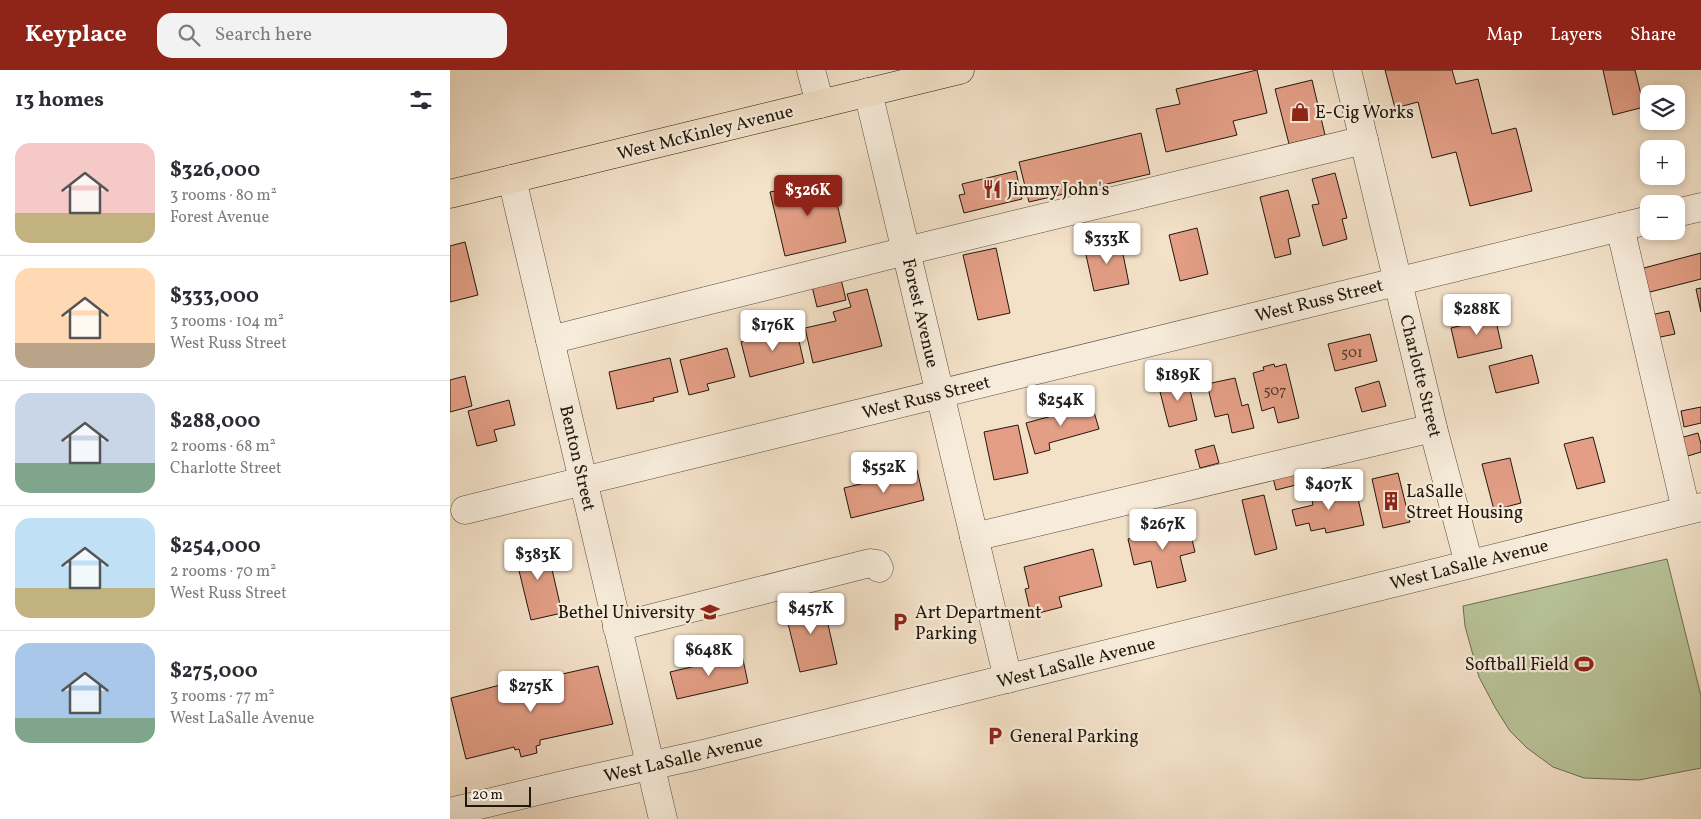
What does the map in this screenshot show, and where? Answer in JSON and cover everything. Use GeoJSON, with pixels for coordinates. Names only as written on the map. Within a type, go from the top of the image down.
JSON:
{"type":"FeatureCollection","features":[{"type":"Feature","properties":{"kind":"main road","name":"West McKinley Avenue"},"geometry":{"type":"LineString","coordinates":[[450,194],[960,70]]}},
{"type":"Feature","properties":{"kind":"street"},"geometry":{"type":"LineString","coordinates":[[811,70],[820,104]]}},
{"type":"Feature","properties":{"kind":"street","name":"Charlotte Street"},"geometry":{"type":"LineString","coordinates":[[1347,70],[1433,428],[1469,564]]}},
{"type":"Feature","properties":{"kind":"street","name":"Forest Avenue"},"geometry":{"type":"LineString","coordinates":[[868,92],[1008,678]]}},
{"type":"Feature","properties":{"kind":"street"},"geometry":{"type":"LineString","coordinates":[[550,340],[1364,140]]}},
{"type":"Feature","properties":{"kind":"street","name":"Benton Street"},"geometry":{"type":"LineString","coordinates":[[512,179],[663,819]]}},
{"type":"Feature","properties":{"kind":"street"},"geometry":{"type":"LineString","coordinates":[[1685,211],[1701,207]]}},
{"type":"Feature","properties":{"kind":"street","name":"West Russ Street"},"geometry":{"type":"LineString","coordinates":[[464,510],[1640,222]]}},
{"type":"Feature","properties":{"kind":"street"},"geometry":{"type":"LineString","coordinates":[[1620,227],[1694,508]]}},
{"type":"Feature","properties":{"kind":"street"},"geometry":{"type":"LineString","coordinates":[[974,537],[1433,428]]}},
{"type":"Feature","properties":{"kind":"street","name":"West LaSalle Avenue"},"geometry":{"type":"LineString","coordinates":[[450,812],[563,785],[650,767],[1694,508]]}},
{"type":"Feature","properties":{"kind":"street"},"geometry":{"type":"LineString","coordinates":[[617,627],[870,563],[877,564],[880,568]]}},
{"type":"Feature","properties":{"kind":"green space","name":"Softball Field"},"geometry":{"type":"Polygon","coordinates":[[[1667,559],[1701,696],[1701,768],[1639,780],[1584,778],[1553,767],[1527,748],[1510,731],[1496,709],[1479,677],[1465,626],[1463,606],[1667,559]]]}},
{"type":"Feature","properties":{"kind":"building"},"geometry":{"type":"Polygon","coordinates":[[[1257,70],[1267,113],[1233,121],[1237,135],[1166,152],[1156,109],[1180,104],[1176,89],[1257,70]]]}},
{"type":"Feature","properties":{"kind":"building"},"geometry":{"type":"Polygon","coordinates":[[[1385,70],[1452,70],[1456,84],[1478,79],[1492,134],[1516,128],[1532,191],[1470,206],[1456,152],[1432,158],[1418,102],[1395,108],[1385,70]]]}},
{"type":"Feature","properties":{"kind":"building"},"geometry":{"type":"Polygon","coordinates":[[[1603,70],[1635,70],[1640,91],[1640,108],[1613,115],[1603,70]]]}},
{"type":"Feature","properties":{"kind":"building","name":"E-Cig Works"},"geometry":{"type":"Polygon","coordinates":[[[1312,80],[1325,135],[1289,144],[1275,89],[1312,80]]]}},
{"type":"Feature","properties":{"kind":"building"},"geometry":{"type":"Polygon","coordinates":[[[1141,133],[1150,174],[1029,202],[1019,162],[1141,133]]]}},
{"type":"Feature","properties":{"kind":"building","name":"Jimmy John's"},"geometry":{"type":"Polygon","coordinates":[[[1016,171],[1022,199],[964,213],[959,195],[965,194],[962,184],[1016,171]]]}},
{"type":"Feature","properties":{"kind":"building"},"geometry":{"type":"Polygon","coordinates":[[[1335,173],[1347,218],[1342,219],[1347,239],[1323,246],[1312,205],[1319,204],[1312,179],[1335,173]]]}},
{"type":"Feature","properties":{"kind":"building"},"geometry":{"type":"Polygon","coordinates":[[[831,178],[846,242],[785,256],[770,192],[831,178]]]}},
{"type":"Feature","properties":{"kind":"building"},"geometry":{"type":"Polygon","coordinates":[[[1288,190],[1300,236],[1288,239],[1291,254],[1275,258],[1260,197],[1288,190]]]}},
{"type":"Feature","properties":{"kind":"building"},"geometry":{"type":"Polygon","coordinates":[[[1197,228],[1208,274],[1180,281],[1169,235],[1197,228]]]}},
{"type":"Feature","properties":{"kind":"building"},"geometry":{"type":"Polygon","coordinates":[[[1120,239],[1129,284],[1094,291],[1084,246],[1120,239]]]}},
{"type":"Feature","properties":{"kind":"building"},"geometry":{"type":"Polygon","coordinates":[[[465,242],[478,295],[450,302],[450,246],[465,242]]]}},
{"type":"Feature","properties":{"kind":"building"},"geometry":{"type":"Polygon","coordinates":[[[996,248],[1010,313],[978,320],[963,255],[996,248]]]}},
{"type":"Feature","properties":{"kind":"building"},"geometry":{"type":"Polygon","coordinates":[[[1701,253],[1701,279],[1646,293],[1640,269],[1701,253]]]}},
{"type":"Feature","properties":{"kind":"building"},"geometry":{"type":"Polygon","coordinates":[[[840,275],[846,300],[817,307],[811,282],[840,275]]]}},
{"type":"Feature","properties":{"kind":"building"},"geometry":{"type":"Polygon","coordinates":[[[1701,288],[1701,312],[1696,289],[1701,288]]]}},
{"type":"Feature","properties":{"kind":"building"},"geometry":{"type":"Polygon","coordinates":[[[867,289],[882,346],[813,363],[805,328],[836,321],[833,312],[851,307],[847,294],[867,289]]]}},
{"type":"Feature","properties":{"kind":"building"},"geometry":{"type":"Polygon","coordinates":[[[1669,311],[1675,334],[1651,339],[1646,316],[1669,311]]]}},
{"type":"Feature","properties":{"kind":"building"},"geometry":{"type":"Polygon","coordinates":[[[1494,312],[1502,348],[1458,358],[1451,328],[1476,322],[1475,316],[1494,312]]]}},
{"type":"Feature","properties":{"kind":"building"},"geometry":{"type":"Polygon","coordinates":[[[796,328],[804,363],[750,377],[741,342],[796,328]]]}},
{"type":"Feature","properties":{"kind":"building"},"geometry":{"type":"Polygon","coordinates":[[[1370,334],[1377,361],[1335,371],[1328,344],[1370,334]]]}},
{"type":"Feature","properties":{"kind":"building"},"geometry":{"type":"Polygon","coordinates":[[[727,348],[735,377],[707,384],[709,390],[689,395],[680,360],[727,348]]]}},
{"type":"Feature","properties":{"kind":"building"},"geometry":{"type":"Polygon","coordinates":[[[1532,355],[1539,383],[1496,393],[1489,366],[1532,355]]]}},
{"type":"Feature","properties":{"kind":"building"},"geometry":{"type":"Polygon","coordinates":[[[670,358],[678,392],[653,398],[654,401],[617,409],[609,372],[670,358]]]}},
{"type":"Feature","properties":{"kind":"building"},"geometry":{"type":"Polygon","coordinates":[[[1274,364],[1275,367],[1286,364],[1299,418],[1278,423],[1274,407],[1262,411],[1253,373],[1264,370],[1263,367],[1274,364]]]}},
{"type":"Feature","properties":{"kind":"building"},"geometry":{"type":"Polygon","coordinates":[[[465,376],[472,406],[450,412],[450,380],[465,376]]]}},
{"type":"Feature","properties":{"kind":"building"},"geometry":{"type":"Polygon","coordinates":[[[1187,377],[1197,420],[1169,427],[1158,384],[1187,377]]]}},
{"type":"Feature","properties":{"kind":"building"},"geometry":{"type":"Polygon","coordinates":[[[1235,378],[1242,406],[1248,404],[1254,428],[1232,433],[1228,414],[1215,417],[1207,384],[1235,378]]]}},
{"type":"Feature","properties":{"kind":"building"},"geometry":{"type":"Polygon","coordinates":[[[1379,381],[1386,406],[1362,412],[1355,388],[1379,381]]]}},
{"type":"Feature","properties":{"kind":"building"},"geometry":{"type":"Polygon","coordinates":[[[509,400],[515,425],[494,430],[497,441],[477,446],[468,411],[509,400]]]}},
{"type":"Feature","properties":{"kind":"building"},"geometry":{"type":"Polygon","coordinates":[[[1092,405],[1099,429],[1049,443],[1050,450],[1035,454],[1026,423],[1092,405]]]}},
{"type":"Feature","properties":{"kind":"building"},"geometry":{"type":"Polygon","coordinates":[[[1701,407],[1701,423],[1684,427],[1681,411],[1701,407]]]}},
{"type":"Feature","properties":{"kind":"building"},"geometry":{"type":"Polygon","coordinates":[[[1018,425],[1028,473],[994,480],[984,432],[1018,425]]]}},
{"type":"Feature","properties":{"kind":"building"},"geometry":{"type":"Polygon","coordinates":[[[1698,433],[1701,452],[1678,459],[1673,440],[1698,433]]]}},
{"type":"Feature","properties":{"kind":"building"},"geometry":{"type":"Polygon","coordinates":[[[1593,437],[1605,482],[1577,489],[1564,444],[1593,437]]]}},
{"type":"Feature","properties":{"kind":"building"},"geometry":{"type":"Polygon","coordinates":[[[1214,445],[1219,463],[1200,468],[1195,450],[1214,445]]]}},
{"type":"Feature","properties":{"kind":"building"},"geometry":{"type":"Polygon","coordinates":[[[1510,458],[1521,503],[1494,510],[1482,464],[1510,458]]]}},
{"type":"Feature","properties":{"kind":"building"},"geometry":{"type":"Polygon","coordinates":[[[1298,462],[1304,483],[1276,490],[1271,470],[1298,462]]]}},
{"type":"Feature","properties":{"kind":"building"},"geometry":{"type":"Polygon","coordinates":[[[917,470],[924,500],[851,518],[844,488],[917,470]]]}},
{"type":"Feature","properties":{"kind":"building","name":"LaSalle Street Housing"},"geometry":{"type":"Polygon","coordinates":[[[1398,473],[1410,522],[1383,528],[1372,479],[1398,473]]]}},
{"type":"Feature","properties":{"kind":"building"},"geometry":{"type":"Polygon","coordinates":[[[1328,481],[1332,500],[1357,494],[1364,525],[1326,533],[1325,528],[1311,531],[1309,523],[1296,526],[1292,510],[1313,505],[1309,486],[1328,481]]]}},
{"type":"Feature","properties":{"kind":"building"},"geometry":{"type":"Polygon","coordinates":[[[1264,495],[1277,549],[1255,555],[1242,500],[1264,495]]]}},
{"type":"Feature","properties":{"kind":"building"},"geometry":{"type":"Polygon","coordinates":[[[1158,519],[1160,530],[1188,523],[1195,552],[1180,556],[1186,581],[1157,588],[1151,561],[1134,565],[1128,539],[1146,535],[1143,522],[1158,519]]]}},
{"type":"Feature","properties":{"kind":"building"},"geometry":{"type":"Polygon","coordinates":[[[546,543],[562,613],[531,620],[514,550],[546,543]]]}},
{"type":"Feature","properties":{"kind":"building"},"geometry":{"type":"Polygon","coordinates":[[[1093,549],[1102,586],[1059,597],[1062,607],[1031,615],[1025,589],[1029,588],[1024,567],[1093,549]]]}},
{"type":"Feature","properties":{"kind":"building"},"geometry":{"type":"Polygon","coordinates":[[[822,598],[837,664],[800,672],[784,607],[822,598]]]}},
{"type":"Feature","properties":{"kind":"building"},"geometry":{"type":"Polygon","coordinates":[[[742,655],[748,683],[677,699],[670,672],[742,655]]]}},
{"type":"Feature","properties":{"kind":"building"},"geometry":{"type":"Polygon","coordinates":[[[598,666],[613,724],[540,740],[540,745],[536,746],[537,753],[521,757],[519,749],[515,750],[514,747],[466,759],[451,698],[500,685],[503,692],[523,687],[522,683],[598,666]]]}},
{"type":"Feature","properties":{"kind":"place","name":"E-Cig Works"},"geometry":{"type":"Point","coordinates":[1300,112]}},
{"type":"Feature","properties":{"kind":"place","name":"Jimmy John's"},"geometry":{"type":"Point","coordinates":[992,189]}},
{"type":"Feature","properties":{"kind":"place","name":"LaSalle Street Housing"},"geometry":{"type":"Point","coordinates":[1391,501]}},
{"type":"Feature","properties":{"kind":"place","name":"Bethel University"},"geometry":{"type":"Point","coordinates":[710,612]}},
{"type":"Feature","properties":{"kind":"place","name":"Art Department Parking"},"geometry":{"type":"Point","coordinates":[900,622]}},
{"type":"Feature","properties":{"kind":"place","name":"Softball Field"},"geometry":{"type":"Point","coordinates":[1584,664]}},
{"type":"Feature","properties":{"kind":"place","name":"General Parking"},"geometry":{"type":"Point","coordinates":[995,736]}}]}
